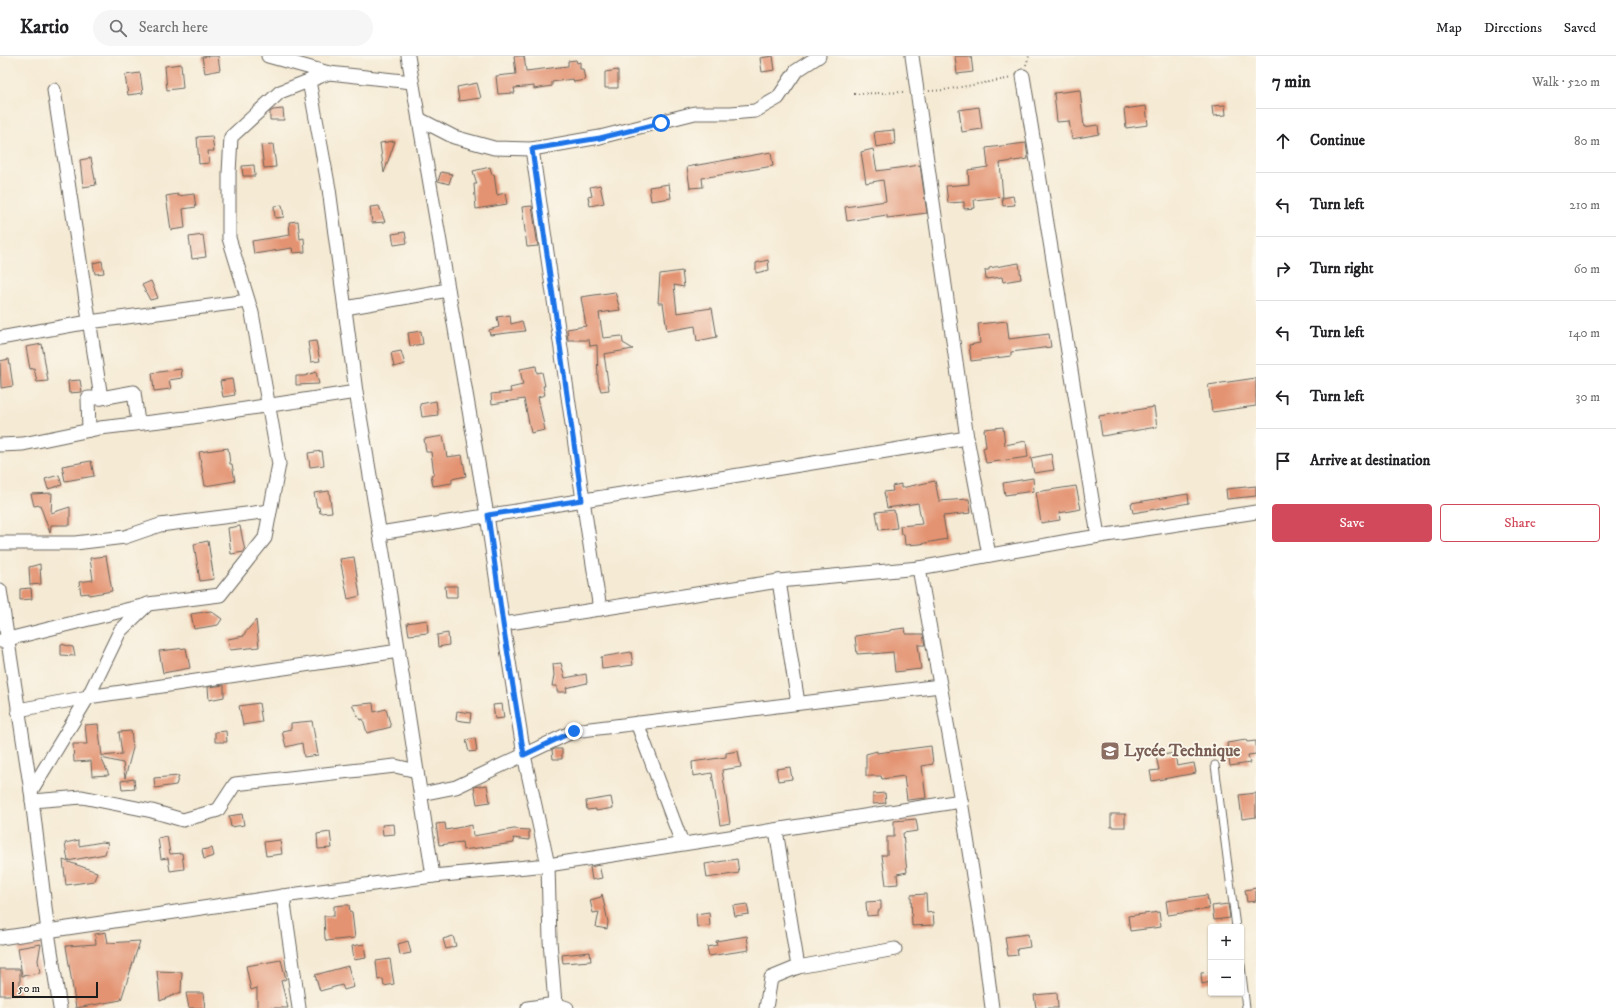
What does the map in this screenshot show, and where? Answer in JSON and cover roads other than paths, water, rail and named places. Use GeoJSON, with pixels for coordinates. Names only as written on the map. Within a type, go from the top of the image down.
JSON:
{"type":"FeatureCollection","features":[{"type":"Feature","properties":{"kind":"street"},"geometry":{"type":"LineString","coordinates":[[268,56],[329,73],[412,82]]}},
{"type":"Feature","properties":{"kind":"street"},"geometry":{"type":"LineString","coordinates":[[408,56],[488,515],[503,624],[524,755],[548,865],[550,941],[561,1006],[528,1008]]}},
{"type":"Feature","properties":{"kind":"street"},"geometry":{"type":"LineString","coordinates":[[418,119],[454,138],[494,148],[532,149],[600,138],[695,113],[755,111],[778,98],[796,71],[819,56]]}},
{"type":"Feature","properties":{"kind":"street"},"geometry":{"type":"LineString","coordinates":[[912,56],[967,438],[990,555]]}},
{"type":"Feature","properties":{"kind":"street"},"geometry":{"type":"LineString","coordinates":[[4,640],[148,604],[220,595],[265,538],[279,464],[252,313],[229,238],[229,173],[231,136],[280,92],[329,73]]}},
{"type":"Feature","properties":{"kind":"street"},"geometry":{"type":"LineString","coordinates":[[1023,76],[1098,536]]}},
{"type":"Feature","properties":{"kind":"street"},"geometry":{"type":"LineString","coordinates":[[309,81],[329,189],[356,392],[399,651],[433,876]]}},
{"type":"Feature","properties":{"kind":"street"},"geometry":{"type":"LineString","coordinates":[[54,90],[101,398]]}},
{"type":"Feature","properties":{"kind":"street"},"geometry":{"type":"LineString","coordinates":[[532,149],[582,500],[600,609]]}},
{"type":"Feature","properties":{"kind":"street"},"geometry":{"type":"LineString","coordinates":[[345,308],[448,290]]}},
{"type":"Feature","properties":{"kind":"street"},"geometry":{"type":"LineString","coordinates":[[0,338],[89,322],[248,301]]}},
{"type":"Feature","properties":{"kind":"street"},"geometry":{"type":"LineString","coordinates":[[89,430],[88,398],[101,398],[134,392],[138,423]]}},
{"type":"Feature","properties":{"kind":"street"},"geometry":{"type":"LineString","coordinates":[[0,444],[24,444],[89,430],[268,406],[356,392]]}},
{"type":"Feature","properties":{"kind":"street"},"geometry":{"type":"LineString","coordinates":[[380,532],[967,438]]}},
{"type":"Feature","properties":{"kind":"street"},"geometry":{"type":"LineString","coordinates":[[0,544],[74,543],[125,537],[160,525],[270,511]]}},
{"type":"Feature","properties":{"kind":"street"},"geometry":{"type":"LineString","coordinates":[[503,624],[779,581],[919,568],[1098,536],[1256,512]]}},
{"type":"Feature","properties":{"kind":"street"},"geometry":{"type":"LineString","coordinates":[[919,568],[961,801],[984,945],[992,1008]]}},
{"type":"Feature","properties":{"kind":"street"},"geometry":{"type":"LineString","coordinates":[[779,581],[798,703]]}},
{"type":"Feature","properties":{"kind":"street"},"geometry":{"type":"LineString","coordinates":[[0,590],[4,640],[18,710],[32,796],[48,932],[60,1008]]}},
{"type":"Feature","properties":{"kind":"street"},"geometry":{"type":"LineString","coordinates":[[32,796],[88,697],[120,631],[148,604]]}},
{"type":"Feature","properties":{"kind":"street"},"geometry":{"type":"LineString","coordinates":[[18,710],[88,697],[399,651]]}},
{"type":"Feature","properties":{"kind":"street"},"geometry":{"type":"LineString","coordinates":[[421,794],[456,787],[574,731],[940,686]]}},
{"type":"Feature","properties":{"kind":"street"},"geometry":{"type":"LineString","coordinates":[[636,723],[682,844]]}},
{"type":"Feature","properties":{"kind":"street"},"geometry":{"type":"LineString","coordinates":[[32,796],[82,797],[152,811],[183,820],[218,810],[235,784],[395,766],[417,772]]}},
{"type":"Feature","properties":{"kind":"street"},"geometry":{"type":"LineString","coordinates":[[0,938],[283,896],[433,876],[548,865],[961,801]]}},
{"type":"Feature","properties":{"kind":"street"},"geometry":{"type":"LineString","coordinates":[[776,830],[798,967]]}},
{"type":"Feature","properties":{"kind":"street"},"geometry":{"type":"LineString","coordinates":[[283,896],[299,1008]]}},
{"type":"Feature","properties":{"kind":"street"},"geometry":{"type":"LineString","coordinates":[[766,1008],[771,978],[798,967],[895,949]]}},
{"type":"Feature","properties":{"kind":"lane"},"geometry":{"type":"LineString","coordinates":[[1215,765],[1236,924]]}},
{"type":"Feature","properties":{"kind":"lane"},"geometry":{"type":"LineString","coordinates":[[1244,991],[1246,1008]]}},
{"type":"Feature","properties":{"kind":"place","name":"Lycée Technique"},"geometry":{"type":"Point","coordinates":[1110,751]}}]}
